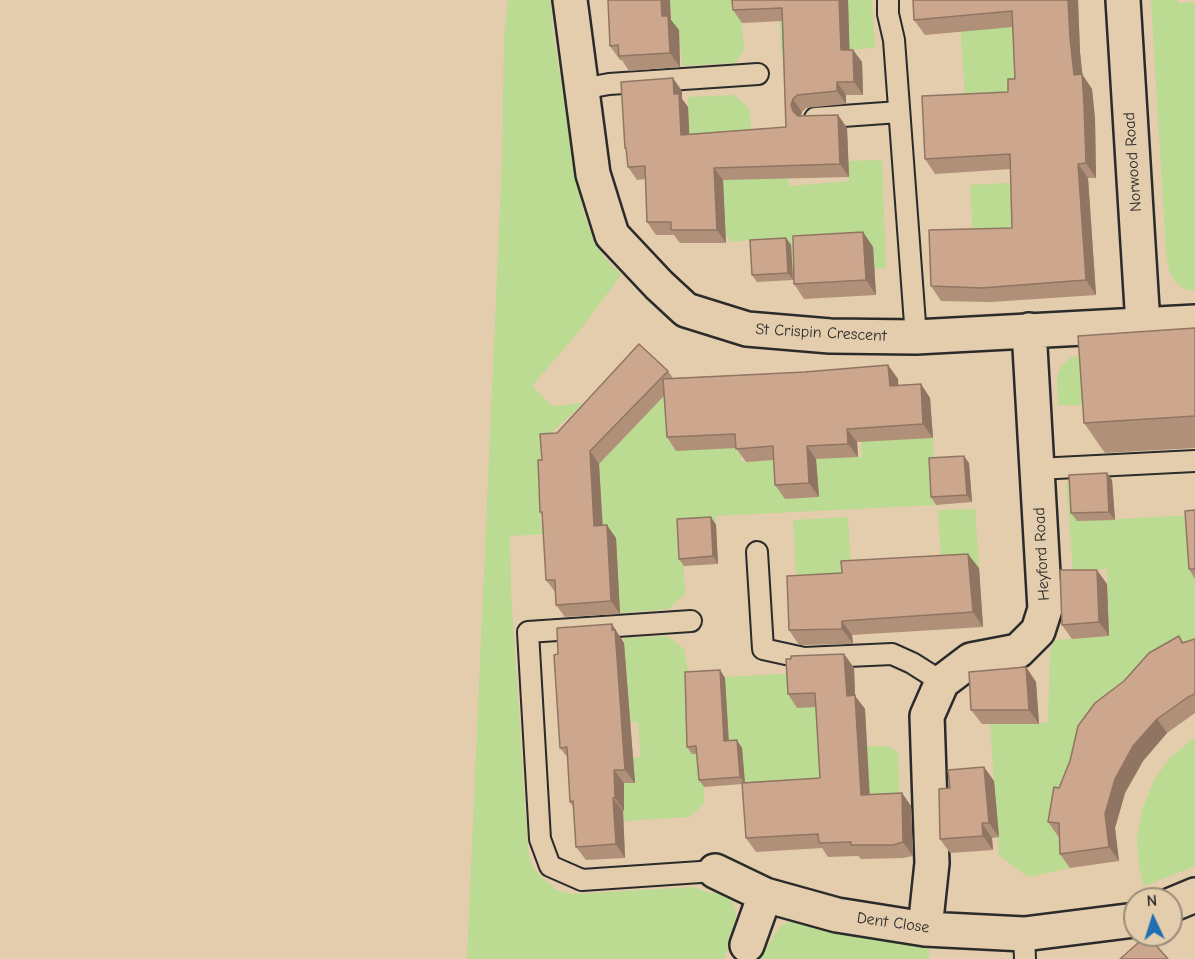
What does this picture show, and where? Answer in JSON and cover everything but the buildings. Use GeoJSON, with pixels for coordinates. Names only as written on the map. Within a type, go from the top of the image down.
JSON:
{"type":"FeatureCollection","features":[{"type":"Feature","properties":{"kind":"street","name":"St Crispin Crescent"},"geometry":{"type":"LineString","coordinates":[[570,0],[593,174],[612,235],[658,285],[686,310],[747,329],[830,336],[916,337],[1195,322]]}},
{"type":"Feature","properties":{"kind":"street","name":"Norwood Road"},"geometry":{"type":"LineString","coordinates":[[1123,0],[1143,324]]}},
{"type":"Feature","properties":{"kind":"street","name":"Heyford Road"},"geometry":{"type":"LineString","coordinates":[[925,929],[932,863],[927,716],[942,682],[971,660],[1018,651],[1038,632],[1046,609],[1029,330]]}},
{"type":"Feature","properties":{"kind":"street","name":"Dent Close"},"geometry":{"type":"LineString","coordinates":[[715,871],[765,895],[837,915],[1024,946],[1123,923]]}},
{"type":"Feature","properties":{"kind":"street"},"geometry":{"type":"LineString","coordinates":[[747,945],[765,895]]}},
{"type":"Feature","properties":{"kind":"lane"},"geometry":{"type":"LineString","coordinates":[[888,0],[888,14],[894,40],[916,337]]}},
{"type":"Feature","properties":{"kind":"lane"},"geometry":{"type":"LineString","coordinates":[[582,88],[609,84],[758,74]]}},
{"type":"Feature","properties":{"kind":"lane"},"geometry":{"type":"LineString","coordinates":[[812,118],[899,112]]}},
{"type":"Feature","properties":{"kind":"lane"},"geometry":{"type":"LineString","coordinates":[[1037,469],[1195,461]]}},
{"type":"Feature","properties":{"kind":"lane"},"geometry":{"type":"LineString","coordinates":[[757,552],[763,648],[804,658],[892,654],[912,663],[942,682]]}},
{"type":"Feature","properties":{"kind":"lane"},"geometry":{"type":"LineString","coordinates":[[691,621],[528,632],[540,839],[550,866],[582,880],[715,871]]}},
{"type":"Feature","properties":{"kind":"green space"},"geometry":{"type":"Polygon","coordinates":[[[508,0],[551,0],[553,34],[583,211],[592,236],[603,256],[621,275],[580,330],[532,386],[552,406],[584,403],[551,433],[540,504],[541,525],[602,522],[593,470],[664,396],[737,387],[741,461],[776,460],[785,499],[818,497],[816,456],[862,457],[859,383],[933,438],[936,505],[716,516],[716,525],[682,527],[685,594],[668,609],[620,613],[615,538],[560,533],[510,536],[511,592],[528,852],[532,866],[556,890],[572,894],[694,887],[712,894],[717,886],[731,897],[736,913],[736,924],[724,959],[467,959],[502,162],[504,38],[508,0]]]}},
{"type":"Feature","properties":{"kind":"green space"},"geometry":{"type":"Polygon","coordinates":[[[664,0],[740,0],[744,50],[735,63],[682,66],[679,31],[672,31],[670,1],[664,0]]]}},
{"type":"Feature","properties":{"kind":"green space"},"geometry":{"type":"Polygon","coordinates":[[[778,0],[872,0],[875,48],[781,54],[778,0]]]}},
{"type":"Feature","properties":{"kind":"green space"},"geometry":{"type":"Polygon","coordinates":[[[1020,0],[1025,93],[965,97],[960,21],[1020,0]]]}},
{"type":"Feature","properties":{"kind":"green space"},"geometry":{"type":"Polygon","coordinates":[[[1151,0],[1195,2],[1195,291],[1185,289],[1175,282],[1169,271],[1151,0]]]}},
{"type":"Feature","properties":{"kind":"green space"},"geometry":{"type":"Polygon","coordinates":[[[734,95],[750,110],[753,179],[788,178],[789,186],[849,181],[849,161],[882,160],[886,268],[874,269],[872,247],[792,270],[751,240],[731,242],[726,234],[723,188],[720,181],[692,177],[688,97],[734,95]]]}},
{"type":"Feature","properties":{"kind":"green space"},"geometry":{"type":"Polygon","coordinates":[[[1027,182],[1035,299],[977,302],[970,185],[1027,182]]]}},
{"type":"Feature","properties":{"kind":"green space"},"geometry":{"type":"Polygon","coordinates":[[[1081,355],[1102,405],[1058,405],[1057,378],[1061,367],[1070,358],[1081,355]]]}},
{"type":"Feature","properties":{"kind":"green space"},"geometry":{"type":"Polygon","coordinates":[[[1074,482],[1077,521],[1195,515],[1195,657],[1069,837],[1070,868],[1028,877],[999,855],[990,724],[1048,723],[1050,651],[1055,640],[1109,636],[1107,569],[1073,570],[1066,483],[1074,482]]]}},
{"type":"Feature","properties":{"kind":"green space"},"geometry":{"type":"Polygon","coordinates":[[[975,509],[979,568],[942,570],[938,510],[975,509]]]}},
{"type":"Feature","properties":{"kind":"green space"},"geometry":{"type":"Polygon","coordinates":[[[848,517],[852,587],[797,590],[793,520],[848,517]]]}},
{"type":"Feature","properties":{"kind":"green space"},"geometry":{"type":"Polygon","coordinates":[[[667,636],[684,649],[690,679],[796,673],[856,705],[867,746],[888,746],[898,753],[900,807],[827,847],[812,849],[808,793],[745,784],[742,748],[704,787],[704,803],[690,817],[623,821],[624,783],[634,783],[633,758],[641,757],[638,722],[630,722],[624,638],[667,636]]]}},
{"type":"Feature","properties":{"kind":"green space"},"geometry":{"type":"Polygon","coordinates":[[[1195,737],[1195,866],[1144,886],[1139,866],[1137,839],[1142,810],[1154,780],[1169,759],[1195,737]]]}},
{"type":"Feature","properties":{"kind":"green space"},"geometry":{"type":"Polygon","coordinates":[[[798,919],[929,945],[929,959],[760,959],[779,928],[798,919]]]}}]}
